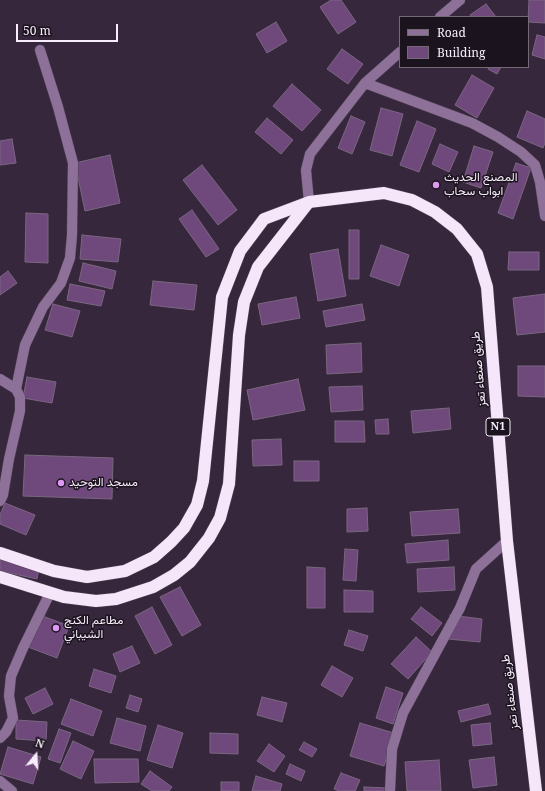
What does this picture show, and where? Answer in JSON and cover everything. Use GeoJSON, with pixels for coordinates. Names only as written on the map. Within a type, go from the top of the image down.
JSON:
{"type":"FeatureCollection","features":[{"type":"Feature","properties":{"kind":"highway","name":"طريق صنعاء تعز"},"geometry":{"type":"LineString","coordinates":[[0,553],[54,571],[87,577],[125,571],[154,557],[184,528],[197,505],[203,481],[222,297],[240,251],[264,219],[309,202],[384,193],[412,200],[435,212],[457,229],[477,254],[487,287],[507,541],[536,791]]}},
{"type":"Feature","properties":{"kind":"highway"},"geometry":{"type":"LineString","coordinates":[[0,577],[64,597],[96,601],[116,599],[153,588],[174,575],[190,562],[209,538],[220,518],[229,484],[239,335],[244,302],[258,267],[309,202]]}},
{"type":"Feature","properties":{"kind":"street"},"geometry":{"type":"LineString","coordinates":[[441,16],[460,0]]}},
{"type":"Feature","properties":{"kind":"street"},"geometry":{"type":"LineString","coordinates":[[16,389],[25,345],[43,307],[61,283],[70,258],[72,235],[73,163],[58,107],[40,50]]}},
{"type":"Feature","properties":{"kind":"street"},"geometry":{"type":"LineString","coordinates":[[309,202],[306,170],[310,154],[365,83],[399,53]]}},
{"type":"Feature","properties":{"kind":"street"},"geometry":{"type":"LineString","coordinates":[[365,83],[472,124],[498,137],[521,152],[535,165],[540,182],[545,216]]}},
{"type":"Feature","properties":{"kind":"street"},"geometry":{"type":"LineString","coordinates":[[0,379],[16,389],[20,397],[20,411],[4,457],[2,495],[0,501]]}},
{"type":"Feature","properties":{"kind":"street"},"geometry":{"type":"LineString","coordinates":[[390,791],[392,748],[403,713],[460,608],[476,569],[507,541]]}},
{"type":"Feature","properties":{"kind":"street"},"geometry":{"type":"LineString","coordinates":[[0,738],[6,732],[13,718],[9,696],[12,676],[23,648],[50,593]]}},
{"type":"Feature","properties":{"kind":"street"},"geometry":{"type":"LineString","coordinates":[[0,781],[12,791]]}},
{"type":"Feature","properties":{"kind":"building"},"geometry":{"type":"Polygon","coordinates":[[[331,0],[341,0],[356,22],[338,34],[320,7],[331,0]]]}},
{"type":"Feature","properties":{"kind":"building"},"geometry":{"type":"Polygon","coordinates":[[[529,0],[545,0],[545,23],[529,22],[529,0]]]}},
{"type":"Feature","properties":{"kind":"building"},"geometry":{"type":"Polygon","coordinates":[[[486,4],[495,16],[470,16],[486,4]]]}},
{"type":"Feature","properties":{"kind":"building"},"geometry":{"type":"Polygon","coordinates":[[[276,22],[287,41],[267,53],[256,34],[276,22]]]}},
{"type":"Feature","properties":{"kind":"building"},"geometry":{"type":"Polygon","coordinates":[[[537,35],[545,37],[545,59],[532,55],[537,35]]]}},
{"type":"Feature","properties":{"kind":"building"},"geometry":{"type":"Polygon","coordinates":[[[342,49],[363,64],[348,84],[327,69],[342,49]]]}},
{"type":"Feature","properties":{"kind":"building"},"geometry":{"type":"Polygon","coordinates":[[[488,68],[500,68],[497,74],[488,68]]]}},
{"type":"Feature","properties":{"kind":"building"},"geometry":{"type":"Polygon","coordinates":[[[472,75],[494,88],[477,118],[455,105],[472,75]]]}},
{"type":"Feature","properties":{"kind":"building"},"geometry":{"type":"Polygon","coordinates":[[[292,84],[321,110],[302,131],[273,106],[292,84]]]}},
{"type":"Feature","properties":{"kind":"building"},"geometry":{"type":"Polygon","coordinates":[[[381,108],[403,114],[392,156],[370,150],[381,108]]]}},
{"type":"Feature","properties":{"kind":"building"},"geometry":{"type":"Polygon","coordinates":[[[527,111],[545,119],[545,143],[543,148],[517,137],[527,111]]]}},
{"type":"Feature","properties":{"kind":"building"},"geometry":{"type":"Polygon","coordinates":[[[351,116],[365,122],[352,154],[338,148],[351,116]]]}},
{"type":"Feature","properties":{"kind":"building"},"geometry":{"type":"Polygon","coordinates":[[[267,118],[293,140],[281,154],[255,132],[267,118]]]}},
{"type":"Feature","properties":{"kind":"building"},"geometry":{"type":"Polygon","coordinates":[[[417,121],[436,129],[419,172],[400,165],[417,121]]]}},
{"type":"Feature","properties":{"kind":"building"},"geometry":{"type":"Polygon","coordinates":[[[12,139],[16,163],[0,165],[0,141],[12,139]]]}},
{"type":"Feature","properties":{"kind":"building"},"geometry":{"type":"Polygon","coordinates":[[[440,144],[458,152],[449,172],[432,164],[440,144]]]}},
{"type":"Feature","properties":{"kind":"building"},"geometry":{"type":"Polygon","coordinates":[[[474,146],[493,152],[481,188],[463,182],[474,146]]]}},
{"type":"Feature","properties":{"kind":"building"},"geometry":{"type":"Polygon","coordinates":[[[110,155],[120,203],[85,211],[75,163],[110,155]]]}},
{"type":"Feature","properties":{"kind":"building"},"geometry":{"type":"Polygon","coordinates":[[[516,163],[531,168],[513,219],[498,213],[516,163]]]}},
{"type":"Feature","properties":{"kind":"building"},"geometry":{"type":"Polygon","coordinates":[[[202,165],[237,210],[218,225],[183,180],[202,165]]]}},
{"type":"Feature","properties":{"kind":"building"},"geometry":{"type":"Polygon","coordinates":[[[192,210],[219,249],[206,257],[179,219],[192,210]]]}},
{"type":"Feature","properties":{"kind":"building"},"geometry":{"type":"Polygon","coordinates":[[[26,213],[48,214],[48,263],[25,262],[26,213]]]}},
{"type":"Feature","properties":{"kind":"building"},"geometry":{"type":"Polygon","coordinates":[[[349,230],[359,230],[359,279],[349,279],[349,230]]]}},
{"type":"Feature","properties":{"kind":"building"},"geometry":{"type":"Polygon","coordinates":[[[82,235],[121,239],[118,262],[80,259],[82,235]]]}},
{"type":"Feature","properties":{"kind":"building"},"geometry":{"type":"Polygon","coordinates":[[[381,245],[409,255],[399,286],[370,276],[381,245]]]}},
{"type":"Feature","properties":{"kind":"building"},"geometry":{"type":"Polygon","coordinates":[[[338,249],[346,296],[318,301],[310,254],[338,249]]]}},
{"type":"Feature","properties":{"kind":"building"},"geometry":{"type":"Polygon","coordinates":[[[509,252],[539,252],[539,270],[508,270],[509,252]]]}},
{"type":"Feature","properties":{"kind":"building"},"geometry":{"type":"Polygon","coordinates":[[[83,263],[116,271],[112,289],[79,281],[83,263]]]}},
{"type":"Feature","properties":{"kind":"building"},"geometry":{"type":"Polygon","coordinates":[[[8,271],[17,283],[0,295],[0,277],[8,271]]]}},
{"type":"Feature","properties":{"kind":"building"},"geometry":{"type":"Polygon","coordinates":[[[153,281],[197,285],[194,310],[150,305],[153,281]]]}},
{"type":"Feature","properties":{"kind":"building"},"geometry":{"type":"Polygon","coordinates":[[[70,284],[105,291],[101,306],[67,300],[70,284]]]}},
{"type":"Feature","properties":{"kind":"building"},"geometry":{"type":"Polygon","coordinates":[[[545,294],[545,332],[517,335],[513,298],[545,294]]]}},
{"type":"Feature","properties":{"kind":"building"},"geometry":{"type":"Polygon","coordinates":[[[296,297],[300,318],[262,325],[258,304],[296,297]]]}},
{"type":"Feature","properties":{"kind":"building"},"geometry":{"type":"Polygon","coordinates":[[[53,304],[80,311],[72,337],[45,330],[53,304]]]}},
{"type":"Feature","properties":{"kind":"building"},"geometry":{"type":"Polygon","coordinates":[[[362,304],[365,320],[326,327],[323,311],[362,304]]]}},
{"type":"Feature","properties":{"kind":"building"},"geometry":{"type":"Polygon","coordinates":[[[361,343],[362,372],[327,374],[326,345],[361,343]]]}},
{"type":"Feature","properties":{"kind":"building"},"geometry":{"type":"Polygon","coordinates":[[[518,366],[545,366],[545,397],[518,396],[518,366]]]}},
{"type":"Feature","properties":{"kind":"building"},"geometry":{"type":"Polygon","coordinates":[[[27,377],[56,382],[52,403],[23,398],[27,377]]]}},
{"type":"Feature","properties":{"kind":"building"},"geometry":{"type":"Polygon","coordinates":[[[298,379],[305,410],[253,420],[247,390],[298,379]]]}},
{"type":"Feature","properties":{"kind":"building"},"geometry":{"type":"Polygon","coordinates":[[[362,386],[363,410],[331,412],[329,387],[362,386]]]}},
{"type":"Feature","properties":{"kind":"building"},"geometry":{"type":"Polygon","coordinates":[[[449,408],[451,429],[413,433],[411,411],[449,408]]]}},
{"type":"Feature","properties":{"kind":"building"},"geometry":{"type":"Polygon","coordinates":[[[388,419],[389,434],[376,434],[375,420],[388,419]]]}},
{"type":"Feature","properties":{"kind":"building"},"geometry":{"type":"Polygon","coordinates":[[[335,421],[364,421],[365,442],[335,442],[335,421]]]}},
{"type":"Feature","properties":{"kind":"building"},"geometry":{"type":"Polygon","coordinates":[[[281,439],[282,465],[253,466],[252,440],[281,439]]]}},
{"type":"Feature","properties":{"kind":"building"},"geometry":{"type":"Polygon","coordinates":[[[25,455],[113,458],[112,499],[23,496],[25,455]]]}},
{"type":"Feature","properties":{"kind":"building"},"geometry":{"type":"Polygon","coordinates":[[[294,461],[319,461],[319,481],[294,481],[294,461]]]}},
{"type":"Feature","properties":{"kind":"building"},"geometry":{"type":"Polygon","coordinates":[[[5,503],[35,515],[26,535],[0,524],[0,515],[5,503]]]}},
{"type":"Feature","properties":{"kind":"building"},"geometry":{"type":"Polygon","coordinates":[[[367,508],[368,531],[347,532],[347,509],[367,508]]]}},
{"type":"Feature","properties":{"kind":"building"},"geometry":{"type":"Polygon","coordinates":[[[458,509],[460,533],[412,536],[410,512],[458,509]]]}},
{"type":"Feature","properties":{"kind":"building"},"geometry":{"type":"Polygon","coordinates":[[[448,540],[449,560],[407,563],[405,544],[448,540]]]}},
{"type":"Feature","properties":{"kind":"building"},"geometry":{"type":"Polygon","coordinates":[[[345,549],[358,550],[356,581],[343,580],[345,549]]]}},
{"type":"Feature","properties":{"kind":"building"},"geometry":{"type":"Polygon","coordinates":[[[0,554],[40,562],[37,579],[0,571],[0,554]]]}},
{"type":"Feature","properties":{"kind":"building"},"geometry":{"type":"Polygon","coordinates":[[[307,567],[325,568],[325,608],[307,608],[307,567]]]}},
{"type":"Feature","properties":{"kind":"building"},"geometry":{"type":"Polygon","coordinates":[[[454,567],[455,590],[418,592],[417,569],[454,567]]]}},
{"type":"Feature","properties":{"kind":"building"},"geometry":{"type":"Polygon","coordinates":[[[180,587],[201,625],[182,636],[160,597],[180,587]]]}},
{"type":"Feature","properties":{"kind":"building"},"geometry":{"type":"Polygon","coordinates":[[[344,590],[373,591],[373,612],[344,612],[344,590]]]}},
{"type":"Feature","properties":{"kind":"building"},"geometry":{"type":"Polygon","coordinates":[[[152,607],[172,645],[155,654],[135,616],[152,607]]]}},
{"type":"Feature","properties":{"kind":"building"},"geometry":{"type":"Polygon","coordinates":[[[421,607],[442,623],[432,636],[411,619],[421,607]]]}},
{"type":"Feature","properties":{"kind":"building"},"geometry":{"type":"Polygon","coordinates":[[[40,615],[69,626],[57,658],[28,647],[40,615]]]}},
{"type":"Feature","properties":{"kind":"building"},"geometry":{"type":"Polygon","coordinates":[[[450,615],[482,619],[480,642],[448,639],[450,615]]]}},
{"type":"Feature","properties":{"kind":"building"},"geometry":{"type":"Polygon","coordinates":[[[349,630],[368,636],[363,651],[344,645],[349,630]]]}},
{"type":"Feature","properties":{"kind":"building"},"geometry":{"type":"Polygon","coordinates":[[[416,637],[432,652],[408,679],[391,664],[416,637]]]}},
{"type":"Feature","properties":{"kind":"building"},"geometry":{"type":"Polygon","coordinates":[[[132,646],[140,663],[120,672],[113,654],[132,646]]]}},
{"type":"Feature","properties":{"kind":"building"},"geometry":{"type":"Polygon","coordinates":[[[332,666],[353,678],[342,697],[321,685],[332,666]]]}},
{"type":"Feature","properties":{"kind":"building"},"geometry":{"type":"Polygon","coordinates":[[[94,669],[116,676],[111,693],[89,686],[94,669]]]}},
{"type":"Feature","properties":{"kind":"building"},"geometry":{"type":"Polygon","coordinates":[[[386,687],[403,693],[393,724],[376,718],[386,687]]]}},
{"type":"Feature","properties":{"kind":"building"},"geometry":{"type":"Polygon","coordinates":[[[45,688],[53,704],[33,714],[25,698],[45,688]]]}},
{"type":"Feature","properties":{"kind":"building"},"geometry":{"type":"Polygon","coordinates":[[[130,695],[142,699],[138,712],[126,708],[130,695]]]}},
{"type":"Feature","properties":{"kind":"building"},"geometry":{"type":"Polygon","coordinates":[[[262,697],[287,703],[282,722],[257,715],[262,697]]]}},
{"type":"Feature","properties":{"kind":"building"},"geometry":{"type":"Polygon","coordinates":[[[71,699],[102,711],[93,736],[61,724],[71,699]]]}},
{"type":"Feature","properties":{"kind":"building"},"geometry":{"type":"Polygon","coordinates":[[[488,704],[491,714],[461,722],[458,711],[488,704]]]}},
{"type":"Feature","properties":{"kind":"building"},"geometry":{"type":"Polygon","coordinates":[[[117,718],[146,726],[140,751],[110,743],[117,718]]]}},
{"type":"Feature","properties":{"kind":"building"},"geometry":{"type":"Polygon","coordinates":[[[16,720],[47,722],[46,741],[16,739],[16,720]]]}},
{"type":"Feature","properties":{"kind":"building"},"geometry":{"type":"Polygon","coordinates":[[[360,723],[394,733],[384,766],[350,756],[360,723]]]}},
{"type":"Feature","properties":{"kind":"building"},"geometry":{"type":"Polygon","coordinates":[[[490,723],[492,744],[473,746],[471,725],[490,723]]]}},
{"type":"Feature","properties":{"kind":"building"},"geometry":{"type":"Polygon","coordinates":[[[158,725],[183,733],[172,768],[147,760],[158,725]]]}},
{"type":"Feature","properties":{"kind":"building"},"geometry":{"type":"Polygon","coordinates":[[[59,729],[71,733],[60,763],[48,759],[59,729]]]}},
{"type":"Feature","properties":{"kind":"building"},"geometry":{"type":"Polygon","coordinates":[[[210,733],[238,734],[238,754],[210,753],[210,733]]]}},
{"type":"Feature","properties":{"kind":"building"},"geometry":{"type":"Polygon","coordinates":[[[73,741],[94,751],[81,779],[60,769],[73,741]]]}},
{"type":"Feature","properties":{"kind":"building"},"geometry":{"type":"Polygon","coordinates":[[[304,742],[317,749],[312,757],[299,750],[304,742]]]}},
{"type":"Feature","properties":{"kind":"building"},"geometry":{"type":"Polygon","coordinates":[[[269,744],[285,756],[274,772],[257,761],[269,744]]]}},
{"type":"Feature","properties":{"kind":"building"},"geometry":{"type":"Polygon","coordinates":[[[8,747],[41,757],[33,784],[0,774],[8,747]]]}},
{"type":"Feature","properties":{"kind":"building"},"geometry":{"type":"Polygon","coordinates":[[[494,757],[497,785],[473,788],[469,760],[494,757]]]}},
{"type":"Feature","properties":{"kind":"building"},"geometry":{"type":"Polygon","coordinates":[[[94,759],[138,759],[139,782],[95,783],[94,759]]]}},
{"type":"Feature","properties":{"kind":"building"},"geometry":{"type":"Polygon","coordinates":[[[439,760],[441,791],[407,791],[405,762],[439,760]]]}},
{"type":"Feature","properties":{"kind":"building"},"geometry":{"type":"Polygon","coordinates":[[[290,764],[305,771],[301,781],[286,774],[290,764]]]}},
{"type":"Feature","properties":{"kind":"building"},"geometry":{"type":"Polygon","coordinates":[[[150,771],[172,787],[169,791],[152,791],[141,784],[150,771]]]}},
{"type":"Feature","properties":{"kind":"building"},"geometry":{"type":"Polygon","coordinates":[[[341,773],[360,780],[355,791],[339,791],[334,789],[341,773]]]}},
{"type":"Feature","properties":{"kind":"building"},"geometry":{"type":"Polygon","coordinates":[[[256,776],[282,784],[280,791],[252,791],[256,776]]]}},
{"type":"Feature","properties":{"kind":"building"},"geometry":{"type":"Polygon","coordinates":[[[221,782],[239,782],[239,791],[221,791],[221,782]]]}},
{"type":"Feature","properties":{"kind":"building"},"geometry":{"type":"Polygon","coordinates":[[[364,787],[388,788],[388,791],[364,791],[364,787]]]}},
{"type":"Feature","properties":{"kind":"place","name":"المصنع الحديث ابواب سحاب"},"geometry":{"type":"Point","coordinates":[436,185]}},
{"type":"Feature","properties":{"kind":"place","name":"مسجد التوحيد"},"geometry":{"type":"Point","coordinates":[61,483]}},
{"type":"Feature","properties":{"kind":"place","name":"مطاعم الكنج الشيباني"},"geometry":{"type":"Point","coordinates":[56,628]}}]}
